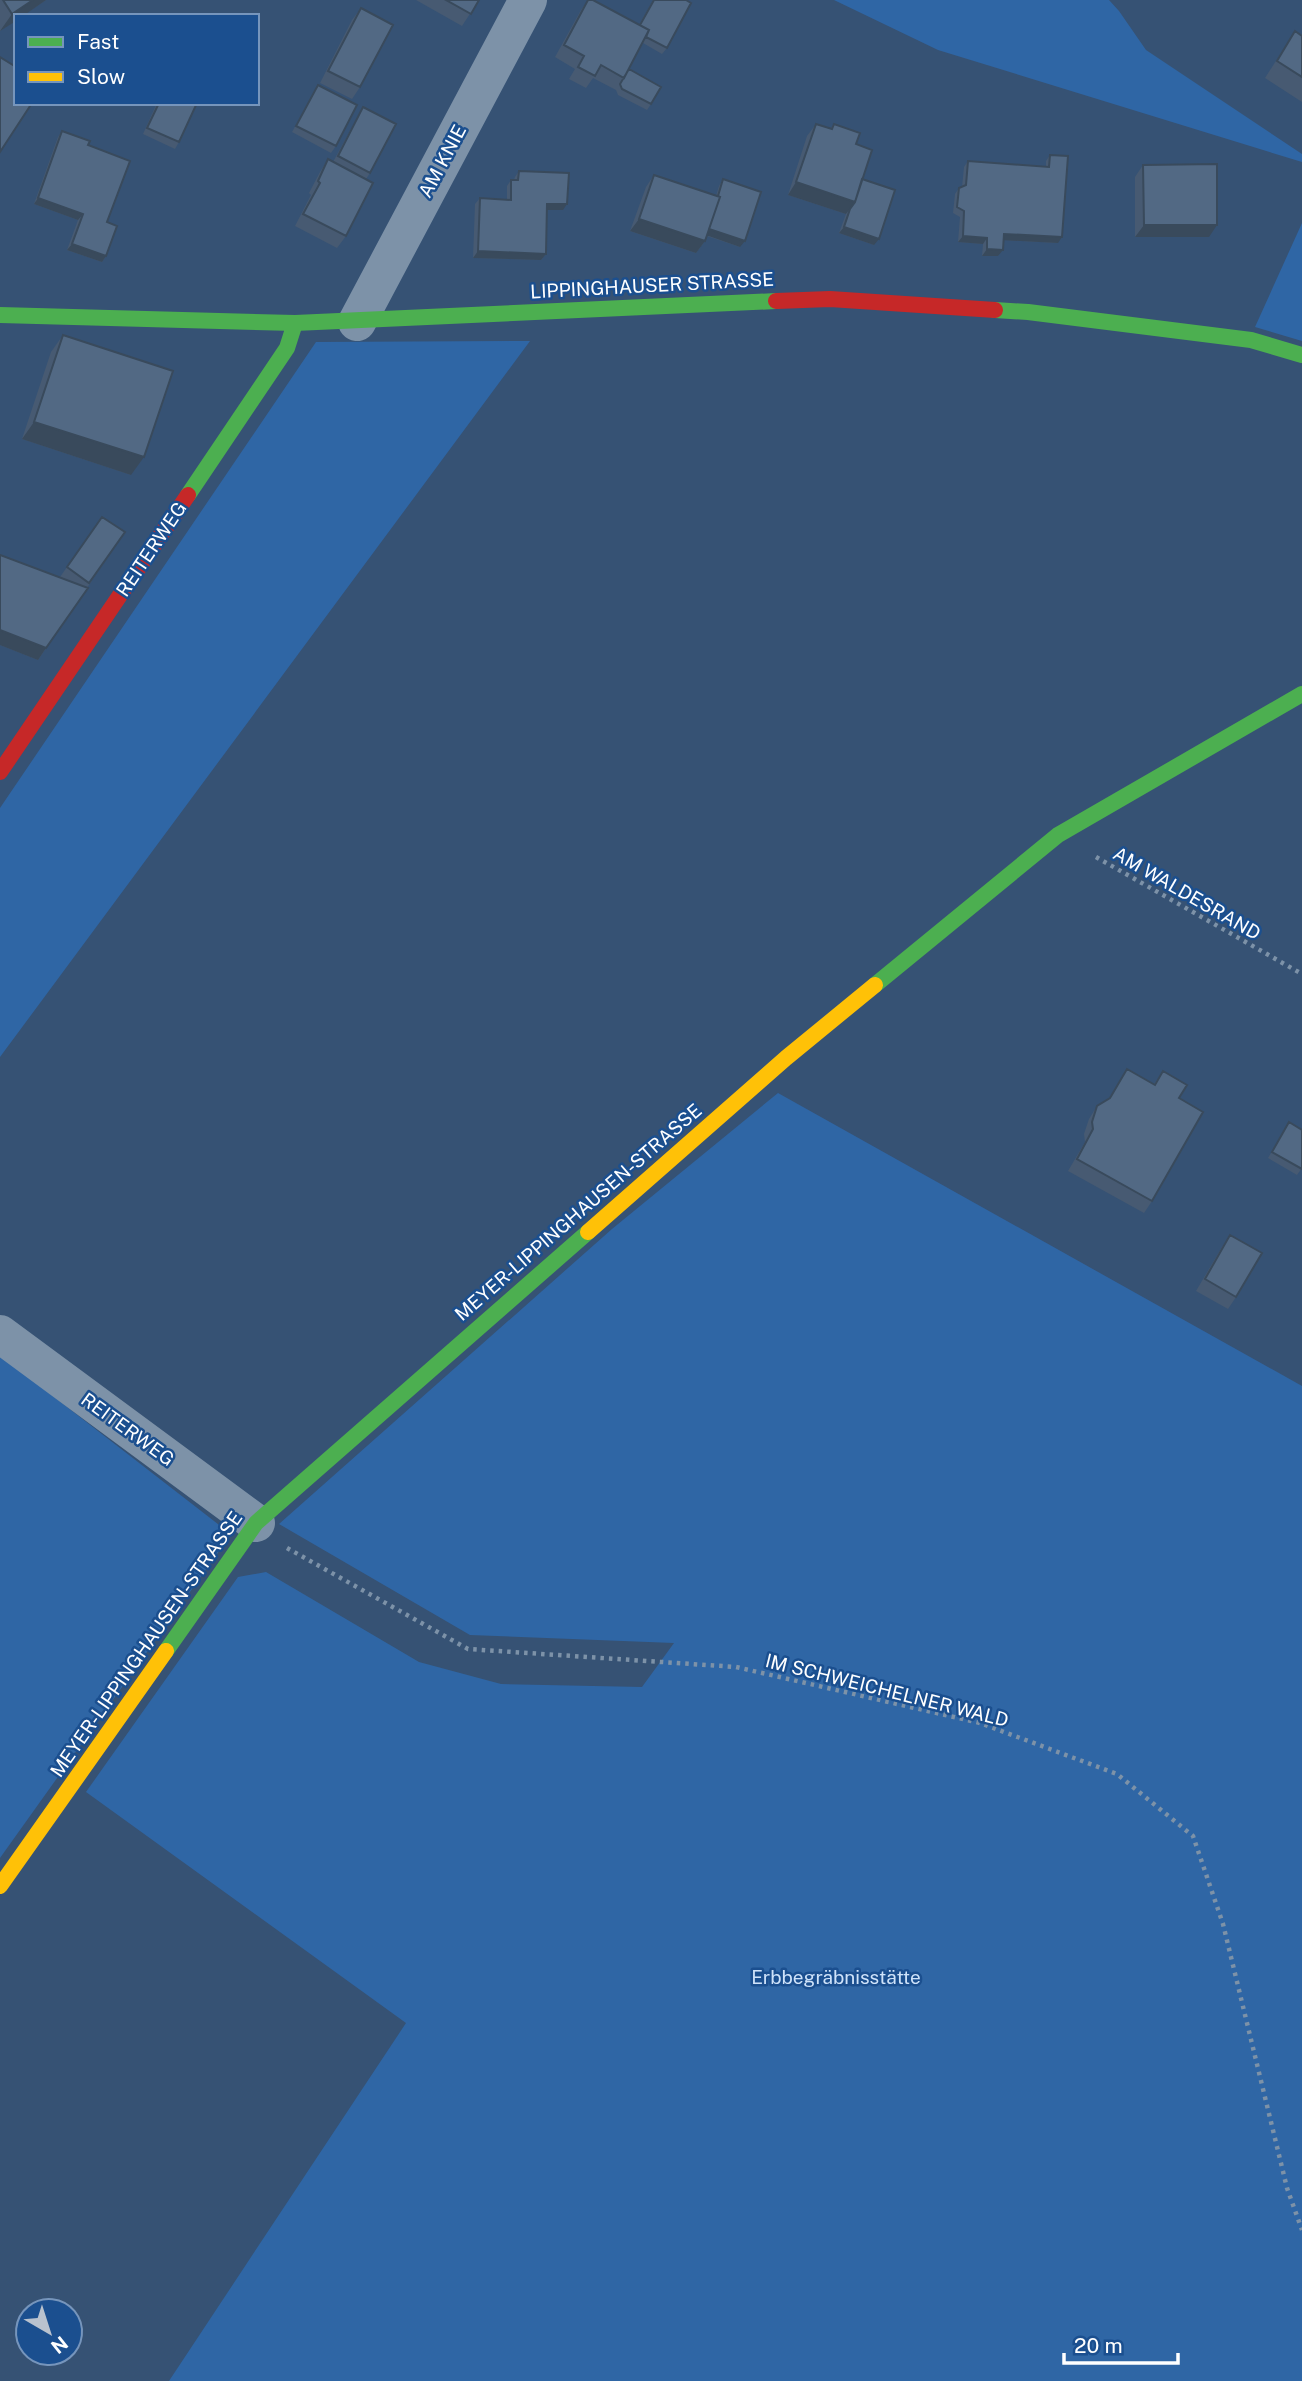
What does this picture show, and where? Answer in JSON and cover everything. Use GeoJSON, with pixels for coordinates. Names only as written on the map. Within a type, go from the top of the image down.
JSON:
{"type":"FeatureCollection","features":[{"type":"Feature","properties":{"kind":"street","name":"AM KNIE"},"geometry":{"type":"LineString","coordinates":[[357,322],[528,0]]}},
{"type":"Feature","properties":{"kind":"street","name":"LIPPINGHAUSER STRASSE"},"geometry":{"type":"LineString","coordinates":[[0,314],[295,323],[357,322],[595,308],[830,299],[1028,312],[1251,340],[1302,355]]}},
{"type":"Feature","properties":{"kind":"street","name":"REITERWEG"},"geometry":{"type":"LineString","coordinates":[[0,772],[288,348],[295,323]]}},
{"type":"Feature","properties":{"kind":"street","name":"MEYER-LIPPINGHAUSEN-STRASSE"},"geometry":{"type":"LineString","coordinates":[[0,1886],[256,1523],[786,1058],[1058,835],[1302,694]]}},
{"type":"Feature","properties":{"kind":"street","name":"REITERWEG"},"geometry":{"type":"LineString","coordinates":[[0,1334],[256,1523]]}},
{"type":"Feature","properties":{"kind":"path","name":"AM WALDESRAND"},"geometry":{"type":"LineString","coordinates":[[1058,835],[1302,974]]}},
{"type":"Feature","properties":{"kind":"path","name":"IM SCHWEICHELNER WALD"},"geometry":{"type":"LineString","coordinates":[[256,1523],[282,1545],[468,1649],[736,1667],[980,1723],[1117,1774],[1193,1836],[1223,1924],[1287,2188],[1302,2230]]}},
{"type":"Feature","properties":{"kind":"green space"},"geometry":{"type":"Polygon","coordinates":[[[834,0],[1109,0],[1146,50],[1302,154],[1302,162],[938,50],[834,0]]]}},
{"type":"Feature","properties":{"kind":"green space"},"geometry":{"type":"Polygon","coordinates":[[[1302,223],[1302,341],[1255,327],[1302,223]]]}},
{"type":"Feature","properties":{"kind":"green space"},"geometry":{"type":"Polygon","coordinates":[[[530,341],[0,1057],[0,808],[316,342],[530,341]]]}},
{"type":"Feature","properties":{"kind":"green space","name":"Erbbegräbnisstätte"},"geometry":{"type":"Polygon","coordinates":[[[778,1093],[1302,1386],[1302,2381],[169,2381],[406,2023],[86,1792],[238,1577],[266,1572],[419,1662],[501,1684],[642,1687],[674,1643],[470,1635],[279,1524],[612,1229],[778,1093]]]}},
{"type":"Feature","properties":{"kind":"green space"},"geometry":{"type":"Polygon","coordinates":[[[0,1355],[223,1528],[222,1547],[0,1858],[0,1355]]]}},
{"type":"Feature","properties":{"kind":"building"},"geometry":{"type":"Polygon","coordinates":[[[3,0],[33,0],[12,14],[3,0]]]}},
{"type":"Feature","properties":{"kind":"building"},"geometry":{"type":"Polygon","coordinates":[[[446,0],[479,0],[471,14],[446,0]]]}},
{"type":"Feature","properties":{"kind":"building"},"geometry":{"type":"Polygon","coordinates":[[[588,0],[593,0],[649,30],[624,78],[601,65],[595,76],[578,67],[584,56],[564,45],[588,0]]]}},
{"type":"Feature","properties":{"kind":"building"},"geometry":{"type":"Polygon","coordinates":[[[654,0],[686,0],[691,3],[667,48],[646,37],[649,30],[640,25],[654,0]]]}},
{"type":"Feature","properties":{"kind":"building"},"geometry":{"type":"Polygon","coordinates":[[[361,8],[393,25],[360,87],[328,71],[361,8]]]}},
{"type":"Feature","properties":{"kind":"building"},"geometry":{"type":"Polygon","coordinates":[[[1295,31],[1302,36],[1302,77],[1277,61],[1295,31]]]}},
{"type":"Feature","properties":{"kind":"building"},"geometry":{"type":"Polygon","coordinates":[[[0,57],[14,66],[14,105],[31,105],[0,152],[0,57]]]}},
{"type":"Feature","properties":{"kind":"building"},"geometry":{"type":"Polygon","coordinates":[[[629,69],[661,87],[651,104],[622,89],[620,84],[629,69]]]}},
{"type":"Feature","properties":{"kind":"building"},"geometry":{"type":"Polygon","coordinates":[[[318,85],[357,105],[336,146],[296,126],[318,85]]]}},
{"type":"Feature","properties":{"kind":"building"},"geometry":{"type":"Polygon","coordinates":[[[158,105],[196,105],[179,142],[147,128],[158,105]]]}},
{"type":"Feature","properties":{"kind":"building"},"geometry":{"type":"Polygon","coordinates":[[[363,107],[396,124],[370,173],[338,156],[363,107]]]}},
{"type":"Feature","properties":{"kind":"building"},"geometry":{"type":"Polygon","coordinates":[[[816,124],[832,129],[834,124],[860,133],[856,144],[872,150],[855,202],[796,182],[816,124]]]}},
{"type":"Feature","properties":{"kind":"building"},"geometry":{"type":"Polygon","coordinates":[[[62,131],[90,141],[88,145],[130,161],[107,222],[117,226],[106,256],[72,244],[83,214],[38,198],[62,131]]]}},
{"type":"Feature","properties":{"kind":"building"},"geometry":{"type":"Polygon","coordinates":[[[1050,155],[1068,156],[1062,237],[1004,234],[1003,250],[987,249],[987,238],[963,236],[964,211],[957,207],[959,188],[966,185],[968,161],[1049,167],[1050,155]]]}},
{"type":"Feature","properties":{"kind":"building"},"geometry":{"type":"Polygon","coordinates":[[[328,159],[373,183],[346,236],[303,214],[320,183],[318,181],[328,159]]]}},
{"type":"Feature","properties":{"kind":"building"},"geometry":{"type":"Polygon","coordinates":[[[1217,164],[1217,225],[1144,225],[1143,165],[1217,164]]]}},
{"type":"Feature","properties":{"kind":"building"},"geometry":{"type":"Polygon","coordinates":[[[519,171],[569,173],[567,204],[547,204],[546,254],[478,251],[480,198],[511,200],[511,180],[518,180],[519,171]]]}},
{"type":"Feature","properties":{"kind":"building"},"geometry":{"type":"Polygon","coordinates":[[[654,175],[720,197],[705,241],[639,219],[654,175]]]}},
{"type":"Feature","properties":{"kind":"building"},"geometry":{"type":"Polygon","coordinates":[[[723,179],[761,192],[745,241],[709,229],[723,179]]]}},
{"type":"Feature","properties":{"kind":"building"},"geometry":{"type":"Polygon","coordinates":[[[862,179],[895,190],[879,239],[844,227],[862,179]]]}},
{"type":"Feature","properties":{"kind":"building"},"geometry":{"type":"Polygon","coordinates":[[[63,335],[173,371],[144,457],[34,422],[63,335]]]}},
{"type":"Feature","properties":{"kind":"building"},"geometry":{"type":"Polygon","coordinates":[[[102,517],[125,532],[89,583],[67,567],[102,517]]]}},
{"type":"Feature","properties":{"kind":"building"},"geometry":{"type":"Polygon","coordinates":[[[0,555],[88,588],[46,648],[0,630],[0,555]]]}},
{"type":"Feature","properties":{"kind":"building"},"geometry":{"type":"Polygon","coordinates":[[[1127,1069],[1155,1085],[1163,1071],[1187,1085],[1179,1098],[1203,1112],[1152,1201],[1077,1159],[1093,1129],[1092,1122],[1097,1106],[1110,1098],[1127,1069]]]}},
{"type":"Feature","properties":{"kind":"building"},"geometry":{"type":"Polygon","coordinates":[[[1289,1122],[1302,1130],[1302,1169],[1272,1152],[1289,1122]]]}},
{"type":"Feature","properties":{"kind":"building"},"geometry":{"type":"Polygon","coordinates":[[[1230,1235],[1262,1253],[1236,1297],[1205,1279],[1230,1235]]]}},
{"type":"Feature","properties":{"kind":"traffic: fast"},"geometry":{"type":"LineString","coordinates":[[0,315],[295,323],[776,301]]}},
{"type":"Feature","properties":{"kind":"traffic: fast"},"geometry":{"type":"LineString","coordinates":[[995,310],[1251,340],[1302,355]]}},
{"type":"Feature","properties":{"kind":"traffic: fast"},"geometry":{"type":"LineString","coordinates":[[188,495],[287,348],[295,323]]}},
{"type":"Feature","properties":{"kind":"traffic: fast"},"geometry":{"type":"LineString","coordinates":[[875,985],[1058,835],[1302,694]]}},
{"type":"Feature","properties":{"kind":"traffic: fast"},"geometry":{"type":"LineString","coordinates":[[166,1651],[256,1523],[588,1232]]}},
{"type":"Feature","properties":{"kind":"traffic: slow"},"geometry":{"type":"LineString","coordinates":[[588,1232],[786,1058],[875,985]]}},
{"type":"Feature","properties":{"kind":"traffic: slow"},"geometry":{"type":"LineString","coordinates":[[0,1886],[166,1651]]}},
{"type":"Feature","properties":{"kind":"traffic: jam"},"geometry":{"type":"LineString","coordinates":[[776,301],[830,299],[995,310]]}},
{"type":"Feature","properties":{"kind":"traffic: jam"},"geometry":{"type":"LineString","coordinates":[[0,772],[188,495]]}}]}
